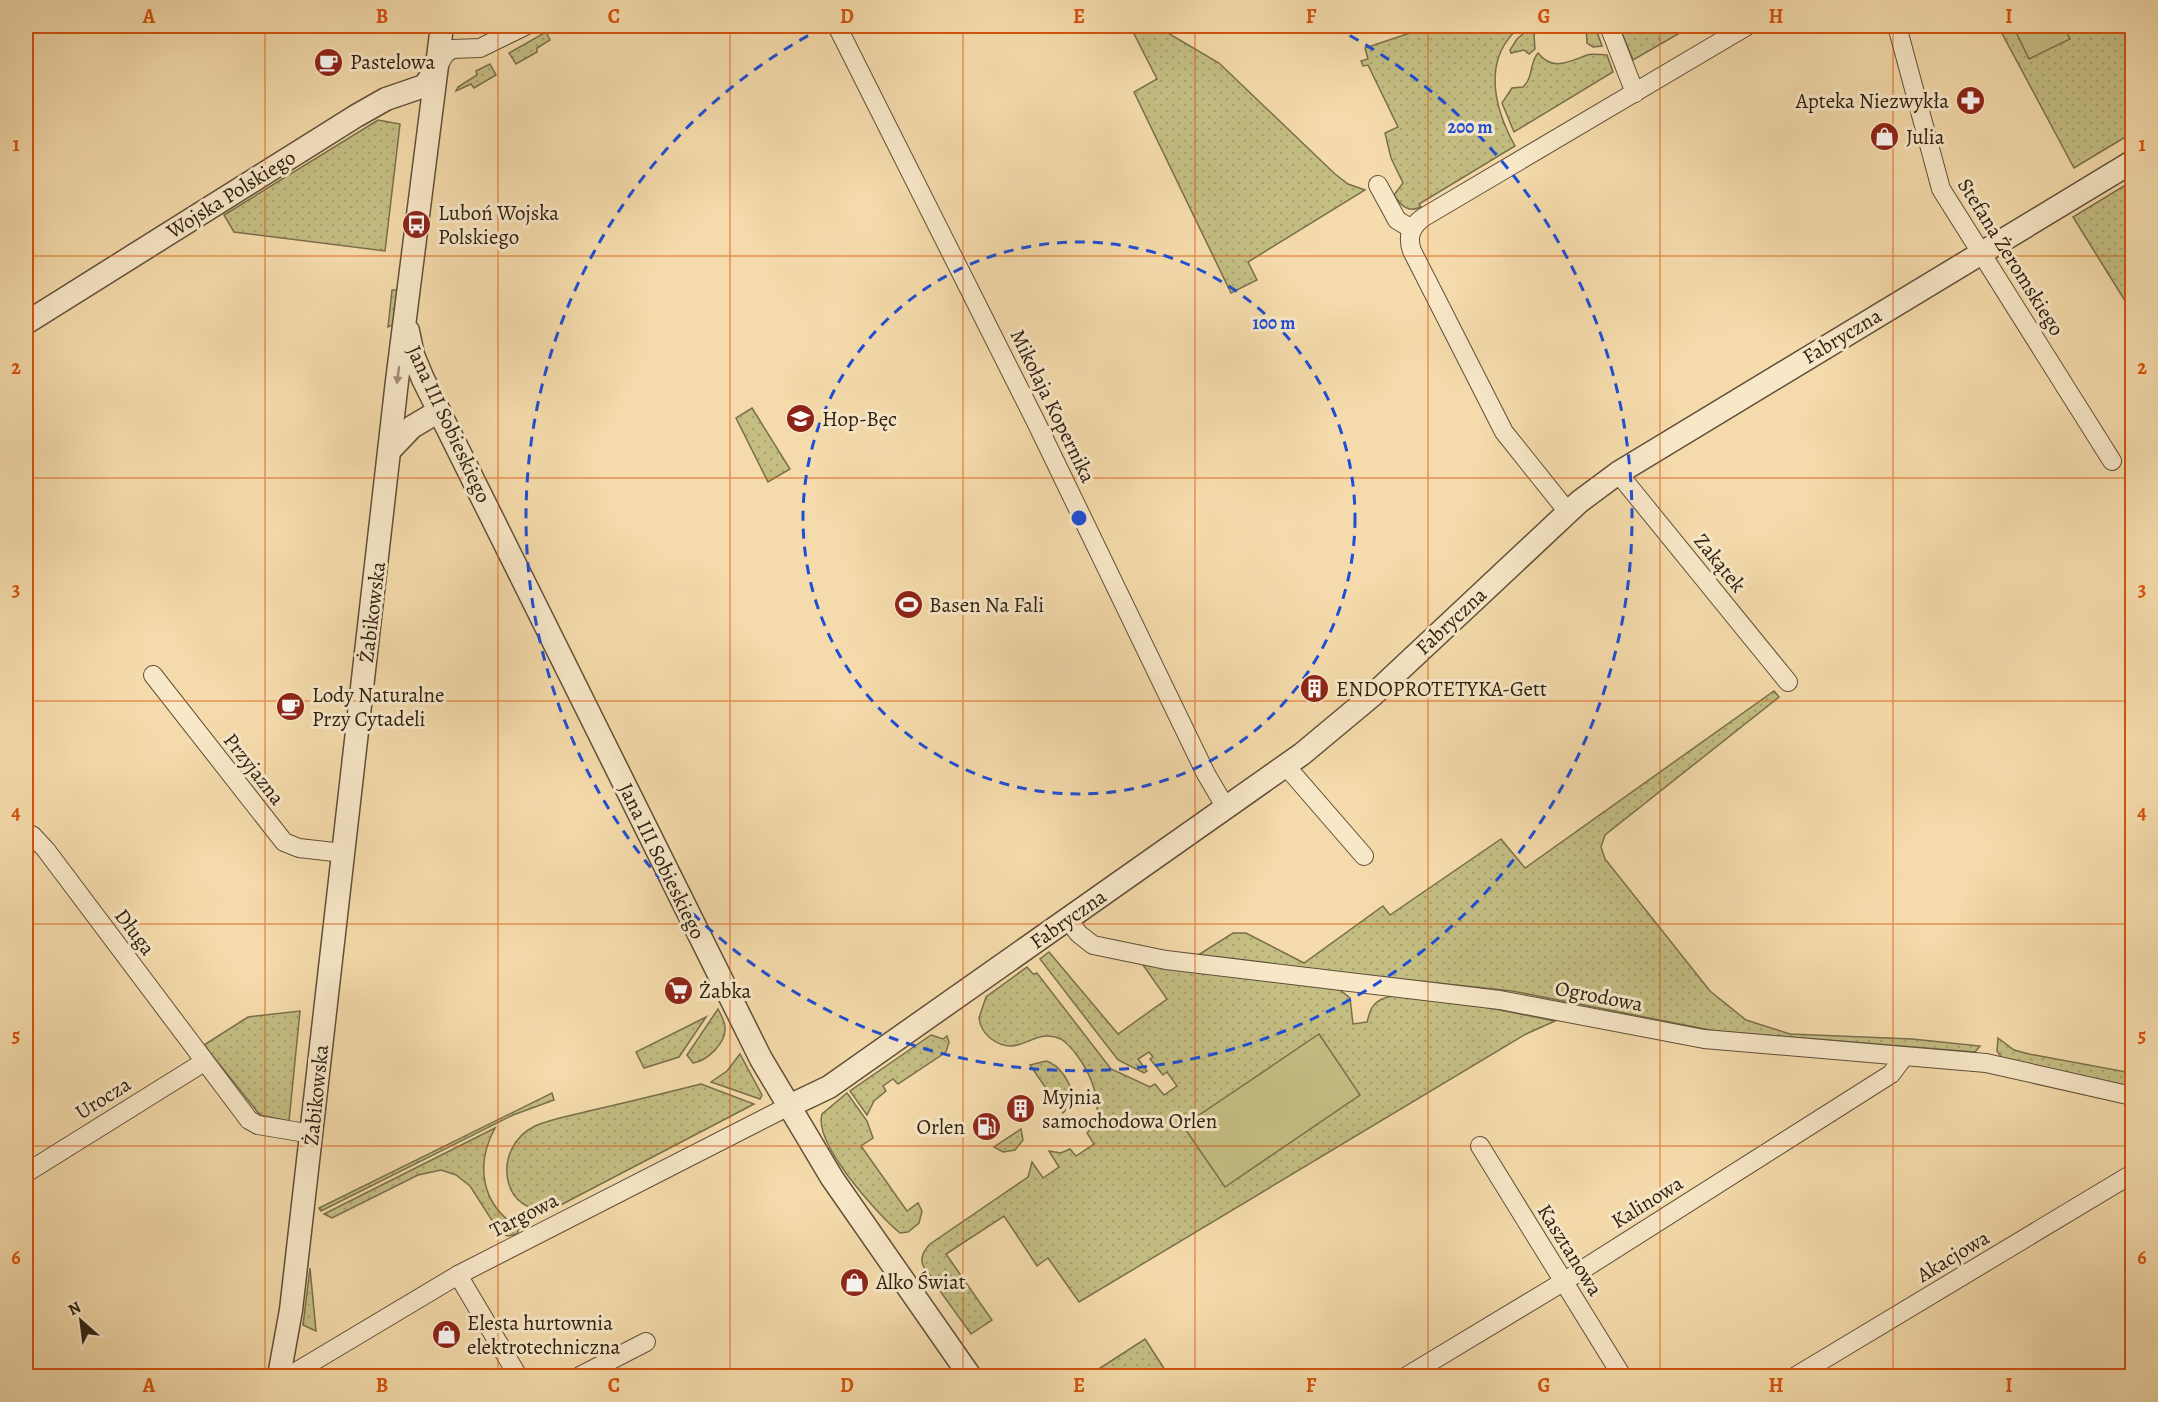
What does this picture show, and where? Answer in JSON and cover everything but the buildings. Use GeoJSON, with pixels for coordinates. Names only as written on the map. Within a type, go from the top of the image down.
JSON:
{"type":"FeatureCollection","features":[{"type":"Feature","properties":{"kind":"street","name":"Żabikowska"},"geometry":{"type":"LineString","coordinates":[[279,1377],[291,1310],[441,26]]}},
{"type":"Feature","properties":{"kind":"street"},"geometry":{"type":"LineString","coordinates":[[436,70],[445,54],[452,49],[480,48],[525,26]]}},
{"type":"Feature","properties":{"kind":"street","name":"Mikołaja Kopernika"},"geometry":{"type":"LineString","coordinates":[[837,26],[1036,422],[1206,774],[1226,808]]}},
{"type":"Feature","properties":{"kind":"street"},"geometry":{"type":"LineString","coordinates":[[1609,26],[1635,93]]}},
{"type":"Feature","properties":{"kind":"street"},"geometry":{"type":"LineString","coordinates":[[1568,512],[1514,447],[1482,393],[1412,251],[1410,240],[1412,229],[1424,217],[1747,26]]}},
{"type":"Feature","properties":{"kind":"street","name":"Stefana Żeromskiego"},"geometry":{"type":"LineString","coordinates":[[1898,26],[1941,189],[2112,461]]}},
{"type":"Feature","properties":{"kind":"street","name":"Wojska Polskiego"},"geometry":{"type":"LineString","coordinates":[[26,322],[356,116],[392,96],[424,86],[436,70]]}},
{"type":"Feature","properties":{"kind":"street","name":"Fabryczna"},"geometry":{"type":"LineString","coordinates":[[788,1107],[829,1087],[1286,766],[1374,694],[1568,512],[1618,473],[2133,162]]}},
{"type":"Feature","properties":{"kind":"street"},"geometry":{"type":"LineString","coordinates":[[1378,185],[1397,220],[1412,229]]}},
{"type":"Feature","properties":{"kind":"street","name":"Jana III Sobieskiego"},"geometry":{"type":"LineString","coordinates":[[406,318],[413,355],[439,411],[746,1028],[788,1107],[832,1178],[970,1377]]}},
{"type":"Feature","properties":{"kind":"street"},"geometry":{"type":"LineString","coordinates":[[391,449],[412,426],[439,411]]}},
{"type":"Feature","properties":{"kind":"street","name":"Zakątek"},"geometry":{"type":"LineString","coordinates":[[1618,473],[1788,682]]}},
{"type":"Feature","properties":{"kind":"street","name":"Przyjazna"},"geometry":{"type":"LineString","coordinates":[[153,675],[284,842],[299,848],[343,853]]}},
{"type":"Feature","properties":{"kind":"street"},"geometry":{"type":"LineString","coordinates":[[1286,766],[1364,856]]}},
{"type":"Feature","properties":{"kind":"street","name":"Długa"},"geometry":{"type":"LineString","coordinates":[[26,832],[39,841],[252,1123],[312,1134]]}},
{"type":"Feature","properties":{"kind":"street","name":"Ogrodowa"},"geometry":{"type":"LineString","coordinates":[[1067,919],[1079,934],[1093,945],[1176,962],[1500,1000],[1704,1040],[1986,1064],[2133,1096]]}},
{"type":"Feature","properties":{"kind":"street","name":"Kalinowa"},"geometry":{"type":"LineString","coordinates":[[1407,1377],[1891,1074],[1904,1057]]}},
{"type":"Feature","properties":{"kind":"street","name":"Urocza"},"geometry":{"type":"LineString","coordinates":[[26,1173],[204,1062]]}},
{"type":"Feature","properties":{"kind":"street","name":"Targowa"},"geometry":{"type":"LineString","coordinates":[[289,1377],[458,1275],[788,1107]]}},
{"type":"Feature","properties":{"kind":"street","name":"Kasztanowa"},"geometry":{"type":"LineString","coordinates":[[1480,1146],[1622,1377]]}},
{"type":"Feature","properties":{"kind":"street","name":"Akacjowa"},"geometry":{"type":"LineString","coordinates":[[1796,1377],[2133,1174]]}},
{"type":"Feature","properties":{"kind":"street"},"geometry":{"type":"LineString","coordinates":[[458,1275],[518,1377]]}},
{"type":"Feature","properties":{"kind":"street"},"geometry":{"type":"LineString","coordinates":[[580,1377],[646,1342]]}},
{"type":"Feature","properties":{"kind":"shaded area"},"geometry":{"type":"Polygon","coordinates":[[[1130,26],[1156,26],[1219,63],[1335,174],[1348,184],[1365,190],[1248,262],[1257,280],[1231,293],[1134,92],[1157,79],[1130,26]]]}},
{"type":"Feature","properties":{"kind":"shaded area"},"geometry":{"type":"Polygon","coordinates":[[[1431,26],[1521,26],[1508,39],[1500,53],[1495,84],[1501,116],[1515,146],[1419,204],[1421,207],[1409,209],[1402,205],[1394,195],[1403,183],[1391,158],[1385,133],[1398,127],[1368,65],[1363,66],[1361,61],[1368,59],[1365,48],[1431,26]]]}},
{"type":"Feature","properties":{"kind":"shaded area"},"geometry":{"type":"Polygon","coordinates":[[[1532,26],[1538,26],[1534,35],[1535,49],[1529,54],[1524,50],[1511,53],[1510,50],[1517,39],[1532,26]]]}},
{"type":"Feature","properties":{"kind":"shaded area"},"geometry":{"type":"Polygon","coordinates":[[[1586,26],[1595,26],[1602,46],[1593,47],[1587,43],[1586,26]]]}},
{"type":"Feature","properties":{"kind":"shaded area"},"geometry":{"type":"Polygon","coordinates":[[[1619,26],[1692,26],[1633,60],[1619,26]]]}},
{"type":"Feature","properties":{"kind":"shaded area"},"geometry":{"type":"Polygon","coordinates":[[[1998,26],[2132,26],[2132,133],[2074,168],[1998,26]]]}},
{"type":"Feature","properties":{"kind":"shaded area"},"geometry":{"type":"Polygon","coordinates":[[[2013,26],[2063,26],[2070,39],[2029,59],[2013,26]]]}},
{"type":"Feature","properties":{"kind":"shaded area"},"geometry":{"type":"Polygon","coordinates":[[[546,32],[550,40],[537,48],[537,52],[516,64],[509,53],[546,32]]]}},
{"type":"Feature","properties":{"kind":"shaded area"},"geometry":{"type":"Polygon","coordinates":[[[1538,53],[1544,59],[1556,64],[1589,54],[1607,55],[1613,72],[1514,132],[1502,103],[1512,88],[1523,87],[1526,83],[1538,53]]]}},
{"type":"Feature","properties":{"kind":"shaded area"},"geometry":{"type":"Polygon","coordinates":[[[490,64],[496,75],[474,88],[471,84],[456,91],[458,87],[477,75],[476,71],[490,64]]]}},
{"type":"Feature","properties":{"kind":"shaded area"},"geometry":{"type":"Polygon","coordinates":[[[378,120],[400,124],[385,251],[234,232],[224,215],[378,120]]]}},
{"type":"Feature","properties":{"kind":"shaded area"},"geometry":{"type":"Polygon","coordinates":[[[2132,181],[2132,312],[2073,217],[2132,181]]]}},
{"type":"Feature","properties":{"kind":"shaded area"},"geometry":{"type":"Polygon","coordinates":[[[392,290],[399,290],[396,323],[388,327],[392,290]]]}},
{"type":"Feature","properties":{"kind":"shaded area"},"geometry":{"type":"Polygon","coordinates":[[[752,408],[790,469],[768,482],[736,418],[752,408]]]}},
{"type":"Feature","properties":{"kind":"shaded area"},"geometry":{"type":"Polygon","coordinates":[[[1774,691],[1779,697],[1605,835],[1601,847],[1605,859],[1710,991],[1746,1020],[1790,1034],[1912,1039],[1980,1046],[1975,1052],[1715,1031],[1512,991],[1195,957],[1233,933],[1246,933],[1304,963],[1383,906],[1390,915],[1501,839],[1525,868],[1774,691]]]}},
{"type":"Feature","properties":{"kind":"shaded area"},"geometry":{"type":"Polygon","coordinates":[[[1049,952],[1118,1034],[1167,999],[1143,965],[1340,990],[1350,998],[1353,1024],[1367,1022],[1377,1002],[1398,996],[1467,1004],[1555,1021],[1526,1034],[1079,1302],[1048,1258],[1037,1266],[1004,1216],[946,1254],[992,1320],[971,1334],[940,1291],[943,1289],[922,1264],[924,1251],[930,1244],[1028,1177],[1032,1162],[1043,1178],[1059,1167],[1049,1151],[1061,1153],[1070,1149],[1076,1156],[1094,1144],[1087,1133],[1094,1123],[1097,1111],[1096,1097],[1086,1070],[1070,1047],[1061,1039],[1051,1036],[1042,1037],[1010,1046],[1000,1044],[984,1032],[979,1018],[986,997],[1027,967],[1033,974],[1037,973],[1111,1069],[1150,1087],[1155,1084],[1164,1095],[1177,1086],[1167,1072],[1163,1075],[1150,1059],[1153,1057],[1149,1052],[1138,1059],[1147,1071],[1144,1073],[1118,1060],[1040,959],[1049,952]]]}},
{"type":"Feature","properties":{"kind":"shaded area"},"geometry":{"type":"Polygon","coordinates":[[[718,1009],[725,1025],[722,1040],[710,1055],[693,1063],[687,1055],[718,1009]]]}},
{"type":"Feature","properties":{"kind":"shaded area"},"geometry":{"type":"Polygon","coordinates":[[[300,1011],[289,1121],[260,1115],[204,1045],[248,1017],[300,1011]]]}},
{"type":"Feature","properties":{"kind":"shaded area"},"geometry":{"type":"Polygon","coordinates":[[[706,1017],[679,1057],[644,1068],[636,1052],[706,1017]]]}},
{"type":"Feature","properties":{"kind":"shaded area"},"geometry":{"type":"Polygon","coordinates":[[[1319,1034],[1360,1095],[1225,1187],[1183,1126],[1319,1034]]]}},
{"type":"Feature","properties":{"kind":"shaded area"},"geometry":{"type":"Polygon","coordinates":[[[931,1035],[943,1039],[947,1036],[949,1042],[946,1052],[898,1084],[893,1079],[883,1086],[886,1091],[874,1101],[867,1115],[850,1091],[931,1035]]]}},
{"type":"Feature","properties":{"kind":"shaded area"},"geometry":{"type":"Polygon","coordinates":[[[1998,1038],[2014,1050],[2029,1054],[2132,1073],[2132,1088],[2002,1058],[1997,1051],[1998,1038]]]}},
{"type":"Feature","properties":{"kind":"shaded area"},"geometry":{"type":"Polygon","coordinates":[[[740,1054],[762,1095],[760,1099],[711,1082],[727,1071],[740,1054]]]}},
{"type":"Feature","properties":{"kind":"shaded area"},"geometry":{"type":"Polygon","coordinates":[[[1046,1061],[1061,1071],[1071,1089],[1073,1101],[1063,1113],[1030,1065],[1046,1061]]]}},
{"type":"Feature","properties":{"kind":"shaded area"},"geometry":{"type":"Polygon","coordinates":[[[701,1084],[754,1104],[553,1209],[535,1209],[522,1203],[513,1192],[508,1179],[507,1164],[521,1136],[535,1126],[701,1084]]]}},
{"type":"Feature","properties":{"kind":"shaded area"},"geometry":{"type":"Polygon","coordinates":[[[552,1093],[554,1100],[513,1115],[321,1211],[319,1208],[552,1093]]]}},
{"type":"Feature","properties":{"kind":"shaded area"},"geometry":{"type":"Polygon","coordinates":[[[847,1093],[867,1121],[873,1138],[861,1146],[907,1211],[918,1203],[922,1211],[919,1223],[908,1232],[900,1233],[863,1195],[827,1142],[822,1127],[822,1114],[847,1093]]]}},
{"type":"Feature","properties":{"kind":"shaded area"},"geometry":{"type":"Polygon","coordinates":[[[495,1128],[485,1156],[485,1183],[496,1208],[519,1228],[517,1234],[508,1236],[500,1233],[470,1186],[456,1175],[441,1170],[418,1175],[332,1218],[324,1214],[495,1128]]]}},
{"type":"Feature","properties":{"kind":"shaded area"},"geometry":{"type":"Polygon","coordinates":[[[1021,1129],[1023,1140],[1015,1150],[1003,1152],[994,1147],[1021,1129]]]}},
{"type":"Feature","properties":{"kind":"shaded area"},"geometry":{"type":"Polygon","coordinates":[[[310,1268],[316,1331],[303,1325],[310,1268]]]}},
{"type":"Feature","properties":{"kind":"shaded area"},"geometry":{"type":"Polygon","coordinates":[[[1145,1339],[1169,1376],[1093,1376],[1091,1374],[1145,1339]]]}},
{"type":"Feature","properties":{"kind":"place","name":"Pastelowa"},"geometry":{"type":"Point","coordinates":[329,62]}},
{"type":"Feature","properties":{"kind":"place","name":"Apteka Niezwykła"},"geometry":{"type":"Point","coordinates":[1970,101]}},
{"type":"Feature","properties":{"kind":"place","name":"Julia"},"geometry":{"type":"Point","coordinates":[1885,137]}},
{"type":"Feature","properties":{"kind":"place","name":"Luboń Wojska Polskiego"},"geometry":{"type":"Point","coordinates":[417,225]}},
{"type":"Feature","properties":{"kind":"place","name":"Hop-Bęc"},"geometry":{"type":"Point","coordinates":[801,419]}},
{"type":"Feature","properties":{"kind":"place","name":"Basen Na Fali"},"geometry":{"type":"Point","coordinates":[908,605]}},
{"type":"Feature","properties":{"kind":"place","name":"ENDOPROTETYKA-Gett"},"geometry":{"type":"Point","coordinates":[1315,689]}},
{"type":"Feature","properties":{"kind":"place","name":"Lody Naturalne Przy Cytadeli"},"geometry":{"type":"Point","coordinates":[291,707]}},
{"type":"Feature","properties":{"kind":"place","name":"Żabka"},"geometry":{"type":"Point","coordinates":[678,991]}},
{"type":"Feature","properties":{"kind":"place","name":"Myjnia samochodowa Orlen"},"geometry":{"type":"Point","coordinates":[1021,1109]}},
{"type":"Feature","properties":{"kind":"place","name":"Orlen"},"geometry":{"type":"Point","coordinates":[986,1127]}},
{"type":"Feature","properties":{"kind":"place","name":"Alko Świat"},"geometry":{"type":"Point","coordinates":[855,1282]}},
{"type":"Feature","properties":{"kind":"place","name":"Elesta hurtownia elektrotechniczna"},"geometry":{"type":"Point","coordinates":[446,1335]}}]}
